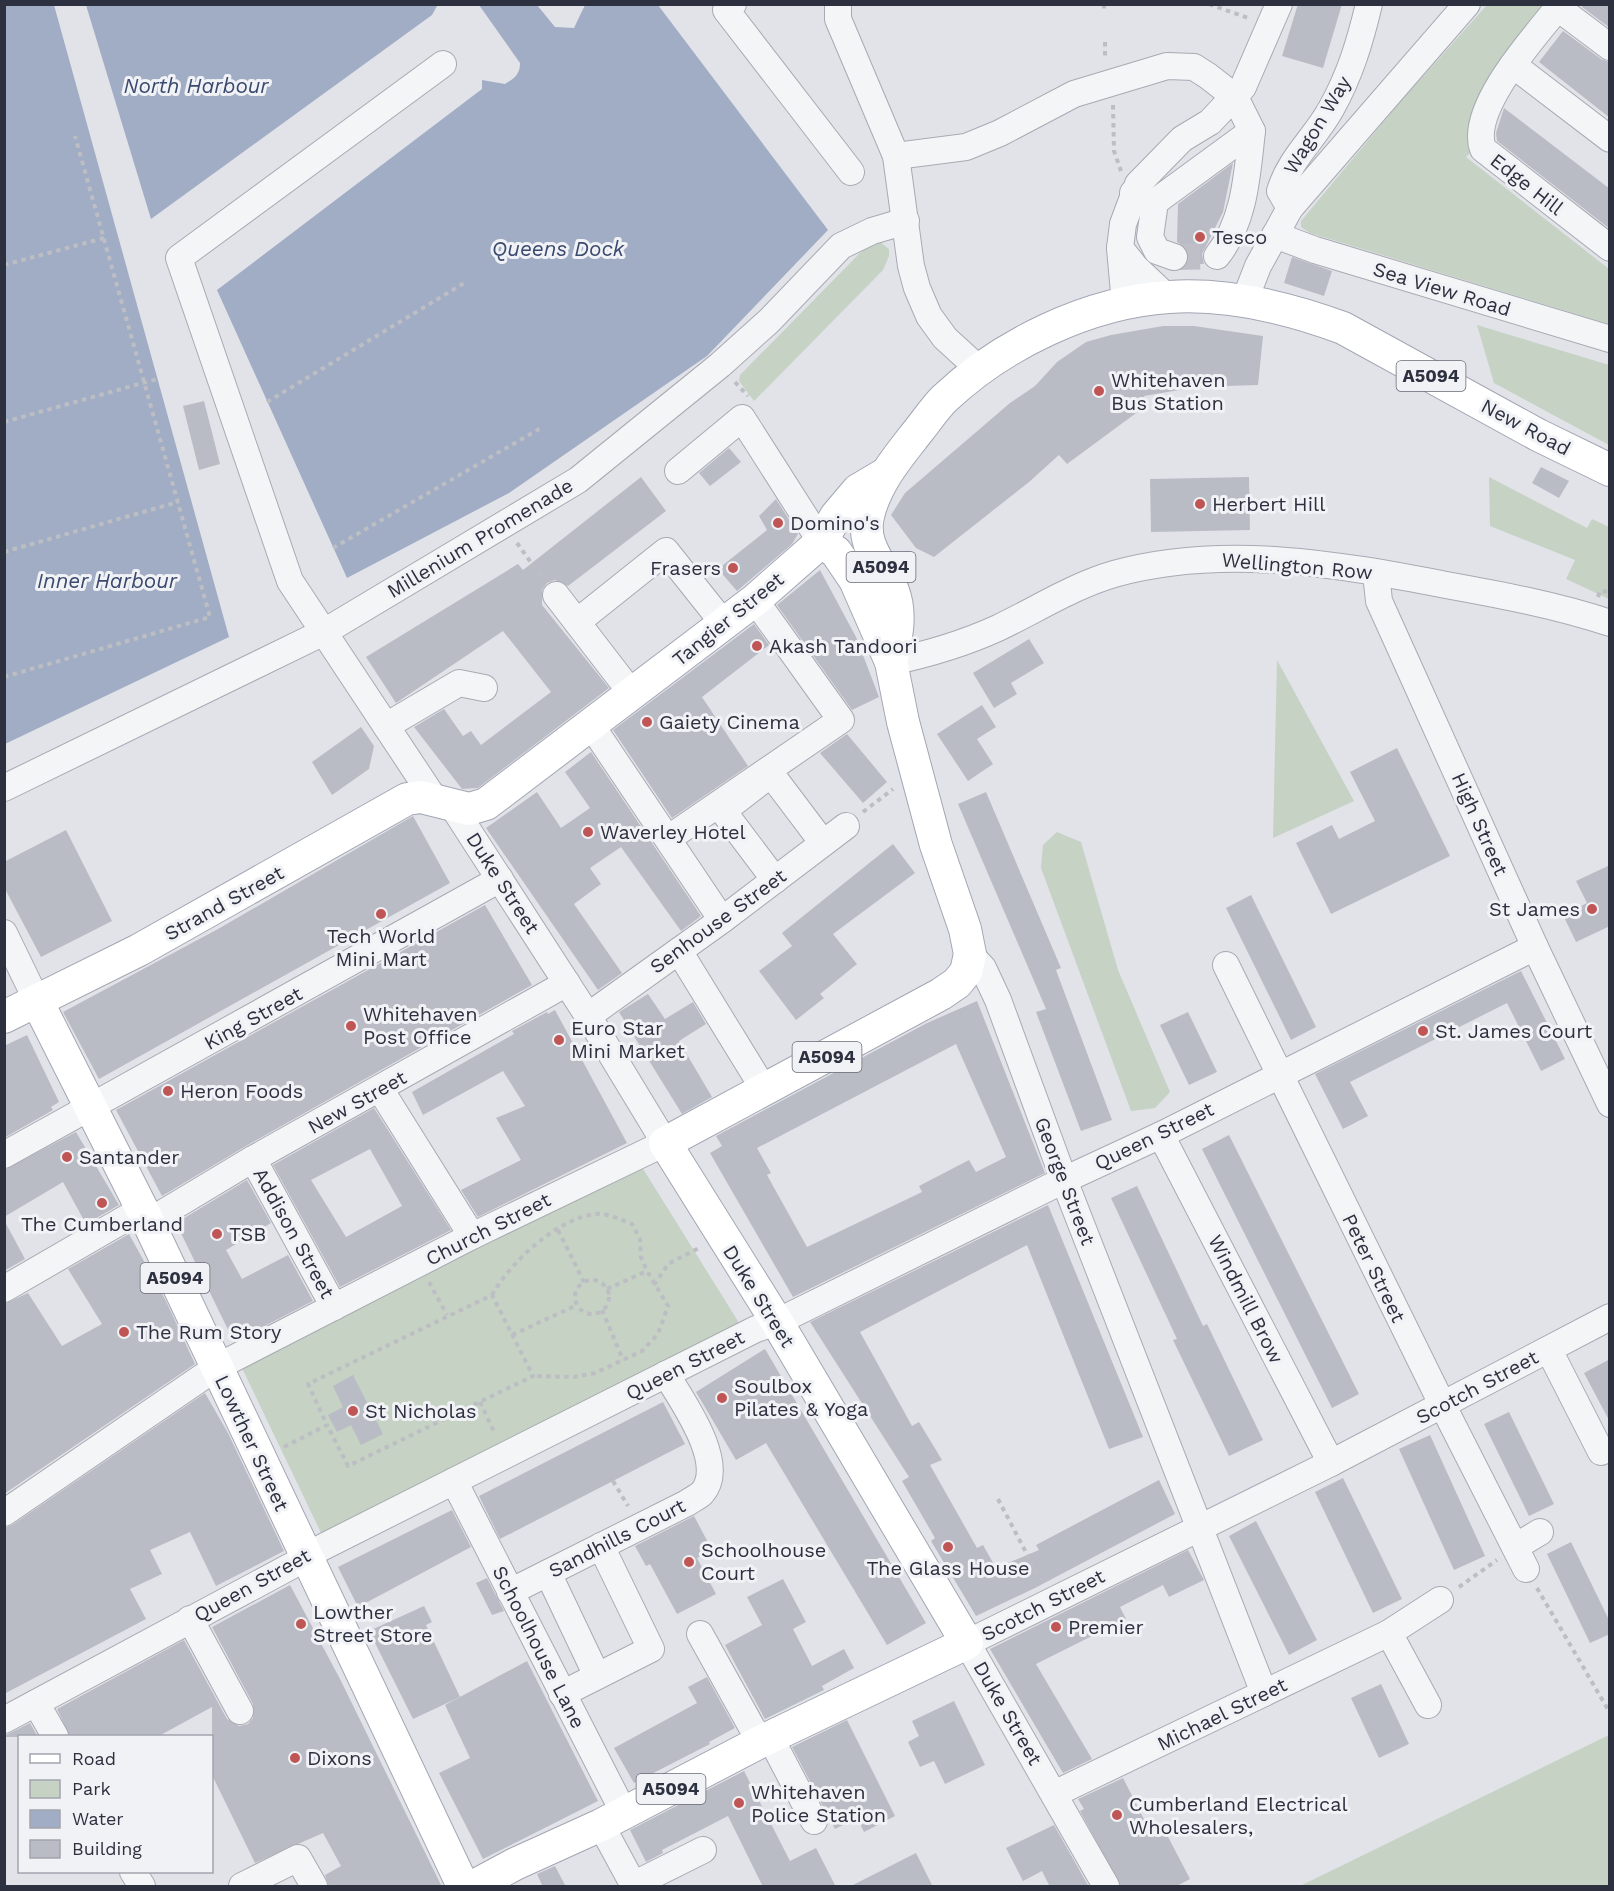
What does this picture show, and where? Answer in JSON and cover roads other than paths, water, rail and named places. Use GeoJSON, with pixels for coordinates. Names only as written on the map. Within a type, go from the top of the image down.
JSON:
{"type":"FeatureCollection","features":[{"type":"Feature","properties":{"kind":"main road","name":"A5094"},"geometry":{"type":"LineString","coordinates":[[865,536],[868,515],[885,474],[940,403],[980,370],[1024,343],[1066,322],[1125,304],[1167,297],[1244,302]]}},
{"type":"Feature","properties":{"kind":"main road","name":"New Road"},"geometry":{"type":"LineString","coordinates":[[1244,302],[1274,306],[1342,328],[1538,435],[1610,470]]}},
{"type":"Feature","properties":{"kind":"main road","name":"Tangier Street"},"geometry":{"type":"LineString","coordinates":[[633,695],[755,600],[821,542],[836,516],[858,490],[885,474]]}},
{"type":"Feature","properties":{"kind":"main road","name":"Tangier Street"},"geometry":{"type":"LineString","coordinates":[[821,542],[848,535],[865,536]]}},
{"type":"Feature","properties":{"kind":"main road","name":"George Street"},"geometry":{"type":"LineString","coordinates":[[865,536],[894,592],[899,625],[891,662]]}},
{"type":"Feature","properties":{"kind":"main road","name":"George Street"},"geometry":{"type":"LineString","coordinates":[[821,542],[836,552],[855,580],[891,662],[903,722],[936,845],[965,929],[970,954]]}},
{"type":"Feature","properties":{"kind":"main road","name":"A5094"},"geometry":{"type":"LineString","coordinates":[[432,802],[469,809],[486,804],[633,695]]}},
{"type":"Feature","properties":{"kind":"main road","name":"Strand Street"},"geometry":{"type":"LineString","coordinates":[[4,1017],[432,802]]}},
{"type":"Feature","properties":{"kind":"main road","name":"Church Street"},"geometry":{"type":"LineString","coordinates":[[665,1143],[941,994],[957,983],[966,972],[970,954]]}},
{"type":"Feature","properties":{"kind":"main road","name":"Lowther Street"},"geometry":{"type":"LineString","coordinates":[[37,1001],[145,1215],[462,1887]]}},
{"type":"Feature","properties":{"kind":"main road","name":"Duke Street"},"geometry":{"type":"LineString","coordinates":[[665,1143],[721,1236],[777,1322],[967,1643]]}},
{"type":"Feature","properties":{"kind":"main road","name":"Scotch Street"},"geometry":{"type":"LineString","coordinates":[[474,1887],[515,1864],[613,1819],[765,1739],[967,1643]]}},
{"type":"Feature","properties":{"kind":"street"},"geometry":{"type":"LineString","coordinates":[[733,4],[726,10],[851,172]]}},
{"type":"Feature","properties":{"kind":"street"},"geometry":{"type":"LineString","coordinates":[[838,4],[838,19],[896,156],[911,266],[929,316],[945,338],[980,370]]}},
{"type":"Feature","properties":{"kind":"street"},"geometry":{"type":"LineString","coordinates":[[1125,304],[1120,248],[1123,224],[1142,193],[1182,140],[1210,122],[1243,87],[1279,4]]}},
{"type":"Feature","properties":{"kind":"street","name":"Wagon Way"},"geometry":{"type":"LineString","coordinates":[[1290,208],[1280,191],[1286,171],[1330,111],[1356,57],[1369,4]]}},
{"type":"Feature","properties":{"kind":"street"},"geometry":{"type":"LineString","coordinates":[[1244,302],[1258,266],[1290,208],[1467,4]]}},
{"type":"Feature","properties":{"kind":"street"},"geometry":{"type":"LineString","coordinates":[[1559,6],[1610,47]]}},
{"type":"Feature","properties":{"kind":"street","name":"Edge Hill"},"geometry":{"type":"LineString","coordinates":[[1559,6],[1513,65],[1490,103],[1480,129],[1479,139],[1483,149],[1610,248]]}},
{"type":"Feature","properties":{"kind":"street","name":"Duke Street"},"geometry":{"type":"LineString","coordinates":[[443,64],[179,258],[290,581],[386,726],[432,802],[500,879],[588,1016],[665,1143]]}},
{"type":"Feature","properties":{"kind":"street"},"geometry":{"type":"LineString","coordinates":[[1513,65],[1610,140]]}},
{"type":"Feature","properties":{"kind":"street"},"geometry":{"type":"LineString","coordinates":[[896,156],[966,147],[1000,133],[1074,94],[1167,66],[1194,68],[1234,97],[1252,131],[1244,198],[1230,240],[1217,256]]}},
{"type":"Feature","properties":{"kind":"street"},"geometry":{"type":"LineString","coordinates":[[1142,193],[1252,131]]}},
{"type":"Feature","properties":{"kind":"street"},"geometry":{"type":"LineString","coordinates":[[1142,193],[1150,237],[1157,251],[1174,257]]}},
{"type":"Feature","properties":{"kind":"street","name":"Millenium Promenade"},"geometry":{"type":"LineString","coordinates":[[4,788],[324,632],[578,480],[729,358],[769,321],[841,246],[872,231],[906,220]]}},
{"type":"Feature","properties":{"kind":"street","name":"Sea View Road"},"geometry":{"type":"LineString","coordinates":[[1275,235],[1315,250],[1610,339]]}},
{"type":"Feature","properties":{"kind":"street"},"geometry":{"type":"LineString","coordinates":[[1120,248],[1136,268],[1167,297]]}},
{"type":"Feature","properties":{"kind":"street"},"geometry":{"type":"LineString","coordinates":[[678,471],[742,418],[821,542]]}},
{"type":"Feature","properties":{"kind":"street"},"geometry":{"type":"LineString","coordinates":[[577,622],[666,551],[724,624]]}},
{"type":"Feature","properties":{"kind":"street","name":"Wellington Row"},"geometry":{"type":"LineString","coordinates":[[891,662],[938,652],[969,641],[1113,575],[1203,559],[1250,558],[1376,573],[1524,599],[1610,622]]}},
{"type":"Feature","properties":{"kind":"street","name":"High Street"},"geometry":{"type":"LineString","coordinates":[[1376,573],[1379,601],[1535,946],[1610,1104]]}},
{"type":"Feature","properties":{"kind":"street"},"geometry":{"type":"LineString","coordinates":[[556,595],[633,695]]}},
{"type":"Feature","properties":{"kind":"street"},"geometry":{"type":"LineString","coordinates":[[669,838],[841,720],[755,600]]}},
{"type":"Feature","properties":{"kind":"street"},"geometry":{"type":"LineString","coordinates":[[386,726],[459,683],[484,688]]}},
{"type":"Feature","properties":{"kind":"street"},"geometry":{"type":"LineString","coordinates":[[591,725],[722,920]]}},
{"type":"Feature","properties":{"kind":"street"},"geometry":{"type":"LineString","coordinates":[[774,880],[723,811],[771,774],[823,843]]}},
{"type":"Feature","properties":{"kind":"street","name":"Senhouse Street"},"geometry":{"type":"LineString","coordinates":[[588,1016],[722,920],[846,825]]}},
{"type":"Feature","properties":{"kind":"street","name":"King Street"},"geometry":{"type":"LineString","coordinates":[[4,1155],[500,879]]}},
{"type":"Feature","properties":{"kind":"street"},"geometry":{"type":"LineString","coordinates":[[4,933],[37,1001]]}},
{"type":"Feature","properties":{"kind":"street","name":"Queen Street"},"geometry":{"type":"LineString","coordinates":[[4,1720],[306,1558],[315,1551],[756,1329],[777,1322],[1064,1180],[1161,1135],[1535,946]]}},
{"type":"Feature","properties":{"kind":"street"},"geometry":{"type":"LineString","coordinates":[[679,951],[765,1091]]}},
{"type":"Feature","properties":{"kind":"street","name":"George Street"},"geometry":{"type":"LineString","coordinates":[[970,954],[983,968],[998,1000],[1064,1180],[1264,1693]]}},
{"type":"Feature","properties":{"kind":"street","name":"Peter Street"},"geometry":{"type":"LineString","coordinates":[[1226,965],[1278,1075],[1520,1558],[1540,1532]]}},
{"type":"Feature","properties":{"kind":"street","name":"New Street"},"geometry":{"type":"LineString","coordinates":[[4,1289],[253,1159],[567,983]]}},
{"type":"Feature","properties":{"kind":"street"},"geometry":{"type":"LineString","coordinates":[[380,1089],[472,1236]]}},
{"type":"Feature","properties":{"kind":"street","name":"Windmill Brow"},"geometry":{"type":"LineString","coordinates":[[1161,1135],[1331,1462]]}},
{"type":"Feature","properties":{"kind":"street","name":"Church Street"},"geometry":{"type":"LineString","coordinates":[[4,1513],[217,1367],[472,1236],[665,1143]]}},
{"type":"Feature","properties":{"kind":"street","name":"Addison Street"},"geometry":{"type":"LineString","coordinates":[[253,1159],[334,1307]]}},
{"type":"Feature","properties":{"kind":"street","name":"Scotch Street"},"geometry":{"type":"LineString","coordinates":[[967,1643],[1443,1406],[1610,1317]]}},
{"type":"Feature","properties":{"kind":"street"},"geometry":{"type":"LineString","coordinates":[[1549,1350],[1601,1452]]}},
{"type":"Feature","properties":{"kind":"street","name":"Sandhills Court"},"geometry":{"type":"LineString","coordinates":[[510,1592],[687,1503],[703,1492],[711,1473],[710,1454],[666,1374]]}},
{"type":"Feature","properties":{"kind":"street","name":"Schoolhouse Lane"},"geometry":{"type":"LineString","coordinates":[[454,1481],[562,1694],[613,1819],[634,1886]]}},
{"type":"Feature","properties":{"kind":"street"},"geometry":{"type":"LineString","coordinates":[[562,1694],[651,1649],[601,1546]]}},
{"type":"Feature","properties":{"kind":"street"},"geometry":{"type":"LineString","coordinates":[[548,1573],[597,1676]]}},
{"type":"Feature","properties":{"kind":"street","name":"Michael Street"},"geometry":{"type":"LineString","coordinates":[[1054,1794],[1389,1633],[1440,1600]]}},
{"type":"Feature","properties":{"kind":"street"},"geometry":{"type":"LineString","coordinates":[[190,1619],[240,1711]]}},
{"type":"Feature","properties":{"kind":"street"},"geometry":{"type":"LineString","coordinates":[[1389,1633],[1428,1705]]}},
{"type":"Feature","properties":{"kind":"street"},"geometry":{"type":"LineString","coordinates":[[700,1634],[814,1821]]}},
{"type":"Feature","properties":{"kind":"street","name":"Duke Street"},"geometry":{"type":"LineString","coordinates":[[967,1643],[1106,1887]]}},
{"type":"Feature","properties":{"kind":"street"},"geometry":{"type":"LineString","coordinates":[[36,1703],[54,1735]]}},
{"type":"Feature","properties":{"kind":"street"},"geometry":{"type":"LineString","coordinates":[[634,1886],[703,1850]]}},
{"type":"Feature","properties":{"kind":"street"},"geometry":{"type":"LineString","coordinates":[[242,1887],[298,1858],[314,1887]]}},
{"type":"Feature","properties":{"kind":"street"},"geometry":{"type":"LineString","coordinates":[[134,1873],[142,1887]]}},
{"type":"Feature","properties":{"kind":"water","name":"Inner Harbour"},"geometry":{"type":"Polygon","coordinates":[[[5,4],[54,5],[229,637],[5,744],[5,4]]]}},
{"type":"Feature","properties":{"kind":"water","name":"North Harbour"},"geometry":{"type":"Polygon","coordinates":[[[438,4],[432,15],[151,219],[86,5],[438,4]]]}},
{"type":"Feature","properties":{"kind":"water","name":"Queens Dock"},"geometry":{"type":"Polygon","coordinates":[[[479,5],[537,5],[555,27],[574,28],[585,5],[658,5],[828,230],[707,356],[509,493],[347,578],[217,290],[482,89],[482,80],[505,84],[512,80],[519,70],[520,63],[479,5]]]}},
{"type":"Feature","properties":{"kind":"tunnel"},"geometry":{"type":"LineString","coordinates":[[1174,257],[1217,256]]}},
{"type":"Feature","properties":{"kind":"place","name":"Tesco"},"geometry":{"type":"Point","coordinates":[1200,237]}},
{"type":"Feature","properties":{"kind":"place","name":"Whitehaven Bus Station"},"geometry":{"type":"Point","coordinates":[1099,391]}},
{"type":"Feature","properties":{"kind":"place","name":"Herbert Hill"},"geometry":{"type":"Point","coordinates":[1200,504]}},
{"type":"Feature","properties":{"kind":"place","name":"Domino's"},"geometry":{"type":"Point","coordinates":[778,523]}},
{"type":"Feature","properties":{"kind":"place","name":"Frasers"},"geometry":{"type":"Point","coordinates":[733,568]}},
{"type":"Feature","properties":{"kind":"place","name":"Akash Tandoori"},"geometry":{"type":"Point","coordinates":[757,646]}},
{"type":"Feature","properties":{"kind":"place","name":"Gaiety Cinema"},"geometry":{"type":"Point","coordinates":[647,722]}},
{"type":"Feature","properties":{"kind":"place","name":"Waverley Hotel"},"geometry":{"type":"Point","coordinates":[588,832]}},
{"type":"Feature","properties":{"kind":"place","name":"St James"},"geometry":{"type":"Point","coordinates":[1592,909]}},
{"type":"Feature","properties":{"kind":"place","name":"Tech World Mini Mart"},"geometry":{"type":"Point","coordinates":[381,914]}},
{"type":"Feature","properties":{"kind":"place","name":"Whitehaven Post Office"},"geometry":{"type":"Point","coordinates":[351,1026]}},
{"type":"Feature","properties":{"kind":"place","name":"St. James Court"},"geometry":{"type":"Point","coordinates":[1423,1031]}},
{"type":"Feature","properties":{"kind":"place","name":"Euro Star Mini Market"},"geometry":{"type":"Point","coordinates":[559,1040]}},
{"type":"Feature","properties":{"kind":"place","name":"Heron Foods"},"geometry":{"type":"Point","coordinates":[168,1091]}},
{"type":"Feature","properties":{"kind":"place","name":"Santander"},"geometry":{"type":"Point","coordinates":[67,1157]}},
{"type":"Feature","properties":{"kind":"place","name":"The Cumberland"},"geometry":{"type":"Point","coordinates":[102,1203]}},
{"type":"Feature","properties":{"kind":"place","name":"TSB"},"geometry":{"type":"Point","coordinates":[217,1234]}},
{"type":"Feature","properties":{"kind":"place","name":"The Rum Story"},"geometry":{"type":"Point","coordinates":[124,1332]}},
{"type":"Feature","properties":{"kind":"place","name":"Soulbox Pilates & Yoga"},"geometry":{"type":"Point","coordinates":[722,1398]}},
{"type":"Feature","properties":{"kind":"place","name":"St Nicholas"},"geometry":{"type":"Point","coordinates":[353,1411]}},
{"type":"Feature","properties":{"kind":"place","name":"The Glass House"},"geometry":{"type":"Point","coordinates":[948,1547]}},
{"type":"Feature","properties":{"kind":"place","name":"Schoolhouse Court"},"geometry":{"type":"Point","coordinates":[689,1562]}},
{"type":"Feature","properties":{"kind":"place","name":"Lowther Street Store"},"geometry":{"type":"Point","coordinates":[301,1624]}},
{"type":"Feature","properties":{"kind":"place","name":"Premier"},"geometry":{"type":"Point","coordinates":[1056,1627]}},
{"type":"Feature","properties":{"kind":"place","name":"Dixons"},"geometry":{"type":"Point","coordinates":[295,1758]}},
{"type":"Feature","properties":{"kind":"place","name":"Whitehaven Police Station"},"geometry":{"type":"Point","coordinates":[739,1803]}},
{"type":"Feature","properties":{"kind":"place","name":"Cumberland Electrical Wholesalers,"},"geometry":{"type":"Point","coordinates":[1117,1815]}}]}
